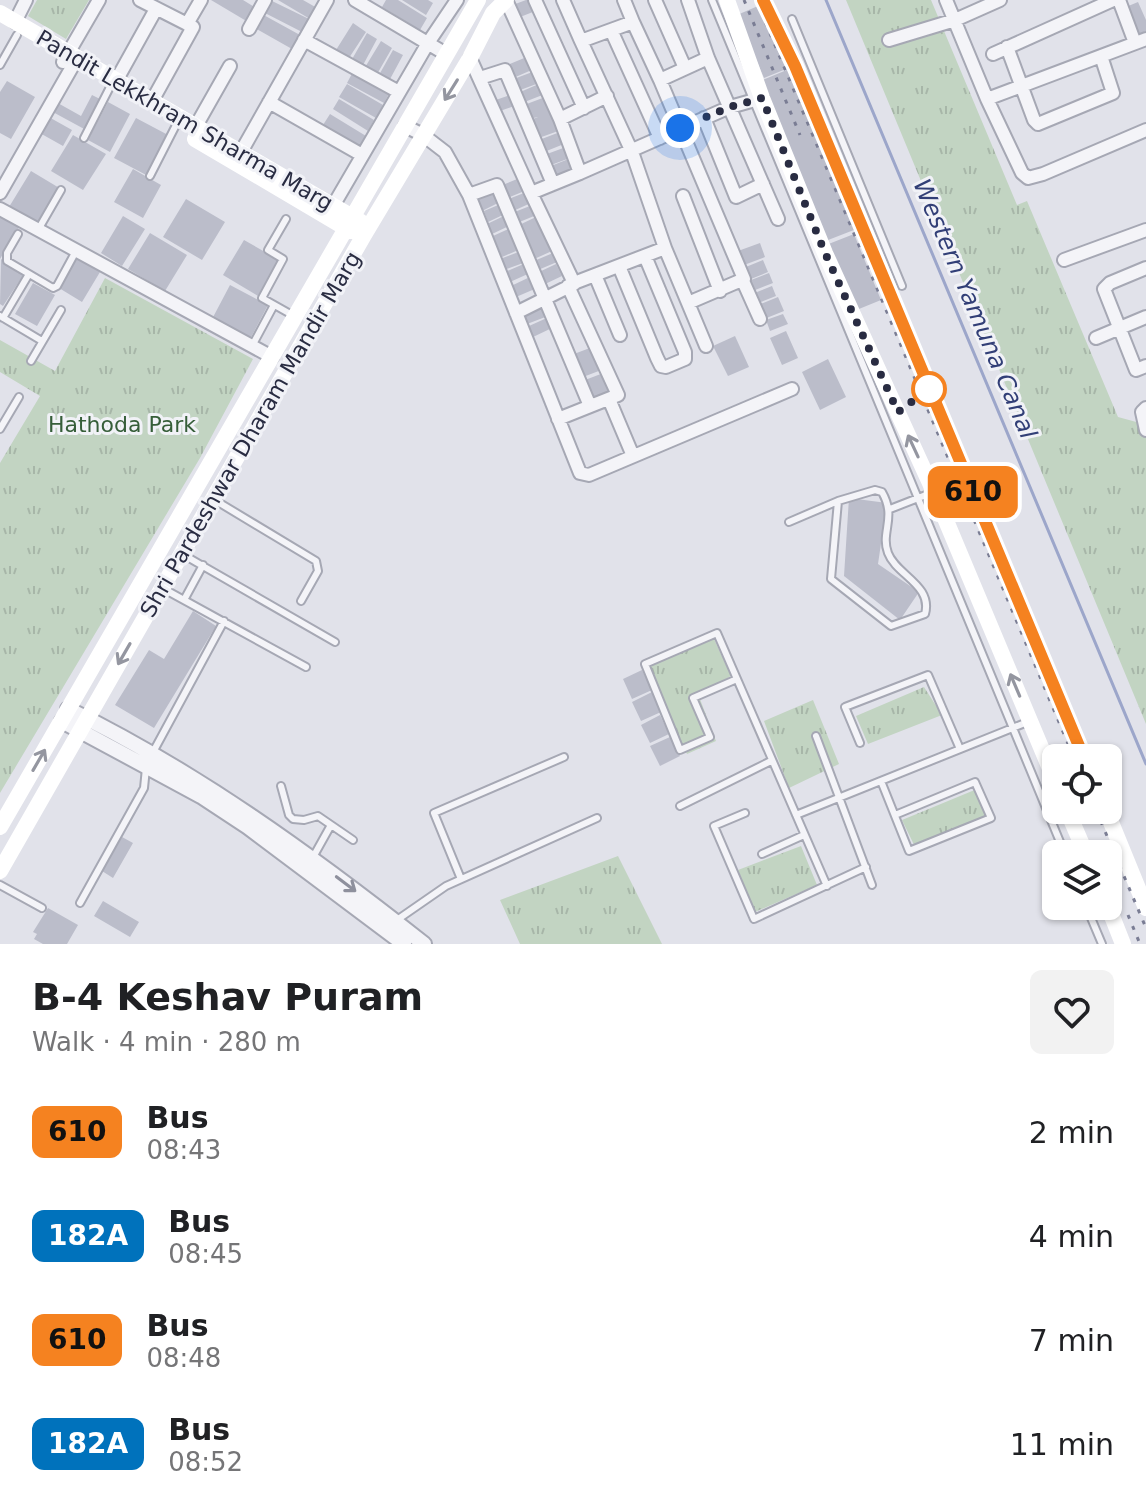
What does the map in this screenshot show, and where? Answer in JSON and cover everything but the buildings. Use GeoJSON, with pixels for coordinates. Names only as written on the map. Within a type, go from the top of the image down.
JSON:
{"type":"FeatureCollection","features":[{"type":"Feature","properties":{"kind":"main road","name":"Shri Pardeshwar Dharam Mandir Marg"},"geometry":{"type":"LineString","coordinates":[[0,827],[478,0]]}},
{"type":"Feature","properties":{"kind":"main road","name":"Shri Pardeshwar Dharam Mandir Marg"},"geometry":{"type":"LineString","coordinates":[[0,871],[366,233],[470,58],[493,13],[506,0]]}},
{"type":"Feature","properties":{"kind":"main road"},"geometry":{"type":"LineString","coordinates":[[727,0],[736,42],[834,282],[926,495],[1042,750]]}},
{"type":"Feature","properties":{"kind":"main road"},"geometry":{"type":"LineString","coordinates":[[763,0],[794,44],[1078,744]]}},
{"type":"Feature","properties":{"kind":"main road","name":"Pandit Lekkhram Sharma Marg"},"geometry":{"type":"LineString","coordinates":[[8,24],[68,61],[152,101],[241,152],[333,206],[348,221]]}},
{"type":"Feature","properties":{"kind":"main road","name":"Pandit Lekkhram Sharma Marg"},"geometry":{"type":"LineString","coordinates":[[113,85],[175,127],[366,233]]}},
{"type":"Feature","properties":{"kind":"main road"},"geometry":{"type":"LineString","coordinates":[[1112,824],[1146,908]]}},
{"type":"Feature","properties":{"kind":"main road"},"geometry":{"type":"LineString","coordinates":[[1114,920],[1123,944]]}},
{"type":"Feature","properties":{"kind":"street"},"geometry":{"type":"LineString","coordinates":[[8,24],[26,0]]}},
{"type":"Feature","properties":{"kind":"street"},"geometry":{"type":"LineString","coordinates":[[0,193],[99,0]]}},
{"type":"Feature","properties":{"kind":"street"},"geometry":{"type":"LineString","coordinates":[[140,0],[193,27],[152,101]]}},
{"type":"Feature","properties":{"kind":"street"},"geometry":{"type":"LineString","coordinates":[[187,24],[201,0]]}},
{"type":"Feature","properties":{"kind":"street"},"geometry":{"type":"LineString","coordinates":[[249,29],[265,0]]}},
{"type":"Feature","properties":{"kind":"street"},"geometry":{"type":"LineString","coordinates":[[241,152],[327,0]]}},
{"type":"Feature","properties":{"kind":"street"},"geometry":{"type":"LineString","coordinates":[[355,0],[376,6],[446,54]]}},
{"type":"Feature","properties":{"kind":"street"},"geometry":{"type":"LineString","coordinates":[[333,206],[428,43],[457,0]]}},
{"type":"Feature","properties":{"kind":"street"},"geometry":{"type":"LineString","coordinates":[[506,0],[560,119],[580,173]]}},
{"type":"Feature","properties":{"kind":"street"},"geometry":{"type":"LineString","coordinates":[[535,0],[584,108]]}},
{"type":"Feature","properties":{"kind":"street"},"geometry":{"type":"LineString","coordinates":[[563,0],[632,152],[665,248],[706,346]]}},
{"type":"Feature","properties":{"kind":"street"},"geometry":{"type":"LineString","coordinates":[[624,0],[760,319]]}},
{"type":"Feature","properties":{"kind":"street"},"geometry":{"type":"LineString","coordinates":[[655,0],[685,68]]}},
{"type":"Feature","properties":{"kind":"street"},"geometry":{"type":"LineString","coordinates":[[688,0],[708,58],[778,219]]}},
{"type":"Feature","properties":{"kind":"street"},"geometry":{"type":"LineString","coordinates":[[946,0],[987,99],[1022,173],[1028,178],[1146,130]]}},
{"type":"Feature","properties":{"kind":"street"},"geometry":{"type":"LineString","coordinates":[[889,40],[955,20],[1000,0]]}},
{"type":"Feature","properties":{"kind":"street"},"geometry":{"type":"LineString","coordinates":[[993,54],[1113,0]]}},
{"type":"Feature","properties":{"kind":"street"},"geometry":{"type":"LineString","coordinates":[[987,99],[1141,41],[1119,0]]}},
{"type":"Feature","properties":{"kind":"street"},"geometry":{"type":"LineString","coordinates":[[113,85],[156,9]]}},
{"type":"Feature","properties":{"kind":"street"},"geometry":{"type":"LineString","coordinates":[[581,41],[633,22]]}},
{"type":"Feature","properties":{"kind":"street"},"geometry":{"type":"LineString","coordinates":[[611,30],[660,138]]}},
{"type":"Feature","properties":{"kind":"street"},"geometry":{"type":"LineString","coordinates":[[304,40],[399,92]]}},
{"type":"Feature","properties":{"kind":"street"},"geometry":{"type":"LineString","coordinates":[[1007,47],[1034,120],[1042,124],[1113,93],[1101,56]]}},
{"type":"Feature","properties":{"kind":"street"},"geometry":{"type":"LineString","coordinates":[[470,58],[618,395],[558,419]]}},
{"type":"Feature","properties":{"kind":"street"},"geometry":{"type":"LineString","coordinates":[[660,80],[708,58]]}},
{"type":"Feature","properties":{"kind":"street"},"geometry":{"type":"LineString","coordinates":[[196,126],[230,66]]}},
{"type":"Feature","properties":{"kind":"street"},"geometry":{"type":"LineString","coordinates":[[480,78],[505,70],[553,184]]}},
{"type":"Feature","properties":{"kind":"street"},"geometry":{"type":"LineString","coordinates":[[560,119],[607,96]]}},
{"type":"Feature","properties":{"kind":"street"},"geometry":{"type":"LineString","coordinates":[[531,193],[632,152],[730,107],[758,99]]}},
{"type":"Feature","properties":{"kind":"street"},"geometry":{"type":"LineString","coordinates":[[269,102],[362,155]]}},
{"type":"Feature","properties":{"kind":"street"},"geometry":{"type":"LineString","coordinates":[[704,118],[736,197],[763,184]]}},
{"type":"Feature","properties":{"kind":"street"},"geometry":{"type":"LineString","coordinates":[[405,126],[445,152],[469,195],[580,473],[589,475],[792,389]]}},
{"type":"Feature","properties":{"kind":"street"},"geometry":{"type":"LineString","coordinates":[[469,195],[497,185],[590,406]]}},
{"type":"Feature","properties":{"kind":"street"},"geometry":{"type":"LineString","coordinates":[[683,196],[720,291]]}},
{"type":"Feature","properties":{"kind":"street"},"geometry":{"type":"LineString","coordinates":[[0,209],[272,357]]}},
{"type":"Feature","properties":{"kind":"street"},"geometry":{"type":"LineString","coordinates":[[1064,260],[1146,230]]}},
{"type":"Feature","properties":{"kind":"street"},"geometry":{"type":"LineString","coordinates":[[516,313],[571,285],[665,248]]}},
{"type":"Feature","properties":{"kind":"street"},"geometry":{"type":"LineString","coordinates":[[619,266],[657,358],[661,366],[666,367],[685,359],[685,352],[645,256]]}},
{"type":"Feature","properties":{"kind":"street"},"geometry":{"type":"LineString","coordinates":[[1146,268],[1106,285],[1104,289],[1136,370],[1146,366]]}},
{"type":"Feature","properties":{"kind":"street"},"geometry":{"type":"LineString","coordinates":[[595,275],[620,335]]}},
{"type":"Feature","properties":{"kind":"street"},"geometry":{"type":"LineString","coordinates":[[688,303],[743,281]]}},
{"type":"Feature","properties":{"kind":"street"},"geometry":{"type":"LineString","coordinates":[[1096,338],[1146,317]]}},
{"type":"Feature","properties":{"kind":"street"},"geometry":{"type":"LineString","coordinates":[[609,399],[633,456]]}},
{"type":"Feature","properties":{"kind":"street"},"geometry":{"type":"LineString","coordinates":[[1146,408],[1142,412],[1146,430]]}},
{"type":"Feature","properties":{"kind":"street"},"geometry":{"type":"LineString","coordinates":[[65,715],[218,792],[312,859],[391,926],[404,944]]}},
{"type":"Feature","properties":{"kind":"street"},"geometry":{"type":"LineString","coordinates":[[150,759],[391,926],[424,944]]}},
{"type":"Feature","properties":{"kind":"lane"},"geometry":{"type":"LineString","coordinates":[[712,0],[736,42]]}},
{"type":"Feature","properties":{"kind":"lane"},"geometry":{"type":"LineString","coordinates":[[792,19],[794,44],[902,286]]}},
{"type":"Feature","properties":{"kind":"lane"},"geometry":{"type":"LineString","coordinates":[[0,65],[8,24]]}},
{"type":"Feature","properties":{"kind":"lane"},"geometry":{"type":"LineString","coordinates":[[84,138],[113,85]]}},
{"type":"Feature","properties":{"kind":"lane"},"geometry":{"type":"LineString","coordinates":[[150,176],[175,127]]}},
{"type":"Feature","properties":{"kind":"lane"},"geometry":{"type":"LineString","coordinates":[[38,230],[61,190]]}},
{"type":"Feature","properties":{"kind":"lane"},"geometry":{"type":"LineString","coordinates":[[286,219],[268,250],[283,259],[262,298],[294,316]]}},
{"type":"Feature","properties":{"kind":"lane"},"geometry":{"type":"LineString","coordinates":[[18,234],[6,259],[55,288],[77,250]]}},
{"type":"Feature","properties":{"kind":"lane"},"geometry":{"type":"LineString","coordinates":[[29,274],[1,317],[42,341]]}},
{"type":"Feature","properties":{"kind":"lane"},"geometry":{"type":"LineString","coordinates":[[252,346],[274,305]]}},
{"type":"Feature","properties":{"kind":"lane"},"geometry":{"type":"LineString","coordinates":[[31,361],[61,310]]}},
{"type":"Feature","properties":{"kind":"lane"},"geometry":{"type":"LineString","coordinates":[[0,429],[19,397]]}},
{"type":"Feature","properties":{"kind":"lane"},"geometry":{"type":"LineString","coordinates":[[789,522],[838,501],[875,490],[884,494],[890,509],[888,552],[893,562],[918,584],[927,607],[925,614],[891,626],[831,579],[838,501]]}},
{"type":"Feature","properties":{"kind":"lane"},"geometry":{"type":"LineString","coordinates":[[890,509],[926,495],[1059,840]]}},
{"type":"Feature","properties":{"kind":"lane"},"geometry":{"type":"LineString","coordinates":[[213,499],[316,561],[318,571],[301,601]]}},
{"type":"Feature","properties":{"kind":"lane"},"geometry":{"type":"LineString","coordinates":[[182,554],[335,642]]}},
{"type":"Feature","properties":{"kind":"lane"},"geometry":{"type":"LineString","coordinates":[[184,600],[203,565]]}},
{"type":"Feature","properties":{"kind":"lane"},"geometry":{"type":"LineString","coordinates":[[162,588],[306,667]]}},
{"type":"Feature","properties":{"kind":"lane"},"geometry":{"type":"LineString","coordinates":[[80,903],[144,788],[150,759],[224,621]]}},
{"type":"Feature","properties":{"kind":"lane"},"geometry":{"type":"LineString","coordinates":[[737,679],[693,698],[710,737],[680,750],[645,664],[717,633],[737,679],[771,761],[827,886]]}},
{"type":"Feature","properties":{"kind":"lane"},"geometry":{"type":"LineString","coordinates":[[860,743],[845,707],[928,675],[960,749]]}},
{"type":"Feature","properties":{"kind":"lane"},"geometry":{"type":"LineString","coordinates":[[796,815],[1030,721]]}},
{"type":"Feature","properties":{"kind":"lane"},"geometry":{"type":"LineString","coordinates":[[816,736],[872,885]]}},
{"type":"Feature","properties":{"kind":"lane"},"geometry":{"type":"LineString","coordinates":[[461,879],[434,813],[564,757]]}},
{"type":"Feature","properties":{"kind":"lane"},"geometry":{"type":"LineString","coordinates":[[680,806],[771,761]]}},
{"type":"Feature","properties":{"kind":"lane"},"geometry":{"type":"LineString","coordinates":[[881,781],[909,851],[991,818],[975,782],[895,815]]}},
{"type":"Feature","properties":{"kind":"lane"},"geometry":{"type":"LineString","coordinates":[[281,786],[293,819],[318,816],[353,840]]}},
{"type":"Feature","properties":{"kind":"lane"},"geometry":{"type":"LineString","coordinates":[[745,813],[714,826],[754,919],[866,867]]}},
{"type":"Feature","properties":{"kind":"lane"},"geometry":{"type":"LineString","coordinates":[[391,926],[446,886],[597,818]]}},
{"type":"Feature","properties":{"kind":"lane"},"geometry":{"type":"LineString","coordinates":[[312,859],[331,825]]}},
{"type":"Feature","properties":{"kind":"lane"},"geometry":{"type":"LineString","coordinates":[[762,854],[804,835]]}},
{"type":"Feature","properties":{"kind":"lane"},"geometry":{"type":"LineString","coordinates":[[0,885],[42,908]]}},
{"type":"Feature","properties":{"kind":"lane"},"geometry":{"type":"LineString","coordinates":[[1092,920],[1102,944]]}},
{"type":"Feature","properties":{"kind":"green space"},"geometry":{"type":"Polygon","coordinates":[[[37,0],[89,0],[66,39],[28,16],[37,0]]]}},
{"type":"Feature","properties":{"kind":"green space"},"geometry":{"type":"Polygon","coordinates":[[[846,0],[931,0],[1017,205],[1027,201],[1118,417],[1140,423],[1146,438],[1146,724],[846,0]]]}},
{"type":"Feature","properties":{"kind":"green space","name":"Hathoda Park"},"geometry":{"type":"Polygon","coordinates":[[[105,278],[253,359],[200,458],[0,793],[0,463],[40,396],[0,372],[0,340],[55,371],[105,278]]]}},
{"type":"Feature","properties":{"kind":"green space"},"geometry":{"type":"Polygon","coordinates":[[[714,639],[731,676],[698,694],[716,741],[687,754],[648,667],[714,639]]]}},
{"type":"Feature","properties":{"kind":"green space"},"geometry":{"type":"Polygon","coordinates":[[[924,687],[942,715],[868,744],[856,716],[924,687]]]}},
{"type":"Feature","properties":{"kind":"green space"},"geometry":{"type":"Polygon","coordinates":[[[813,700],[839,764],[789,788],[764,721],[813,700]]]}},
{"type":"Feature","properties":{"kind":"green space"},"geometry":{"type":"Polygon","coordinates":[[[977,789],[995,819],[917,851],[902,820],[977,789]]]}},
{"type":"Feature","properties":{"kind":"green space"},"geometry":{"type":"Polygon","coordinates":[[[801,846],[817,885],[755,912],[738,870],[801,846]]]}},
{"type":"Feature","properties":{"kind":"green space"},"geometry":{"type":"Polygon","coordinates":[[[618,856],[662,944],[520,944],[500,900],[618,856]]]}},
{"type":"Feature","properties":{"kind":"waterway","name":"Western Yamuna Canal"},"geometry":{"type":"LineString","coordinates":[[826,0],[1146,764]]}},
{"type":"Feature","properties":{"kind":"railway"},"geometry":{"type":"LineString","coordinates":[[744,0],[800,135]]}},
{"type":"Feature","properties":{"kind":"railway"},"geometry":{"type":"LineString","coordinates":[[756,0],[1068,744]]}},
{"type":"Feature","properties":{"kind":"railway"},"geometry":{"type":"LineString","coordinates":[[1102,824],[1146,928]]}},
{"type":"Feature","properties":{"kind":"railway"},"geometry":{"type":"LineString","coordinates":[[1128,915],[1140,944]]}},
{"type":"Feature","properties":{"kind":"bus line","name":"610"},"geometry":{"type":"LineString","coordinates":[[763,0],[795,66],[1078,744]]}},
{"type":"Feature","properties":{"kind":"route"},"geometry":{"type":"LineString","coordinates":[[680,128],[730,107],[762,98],[825,253],[898,412],[929,389]]}}]}
